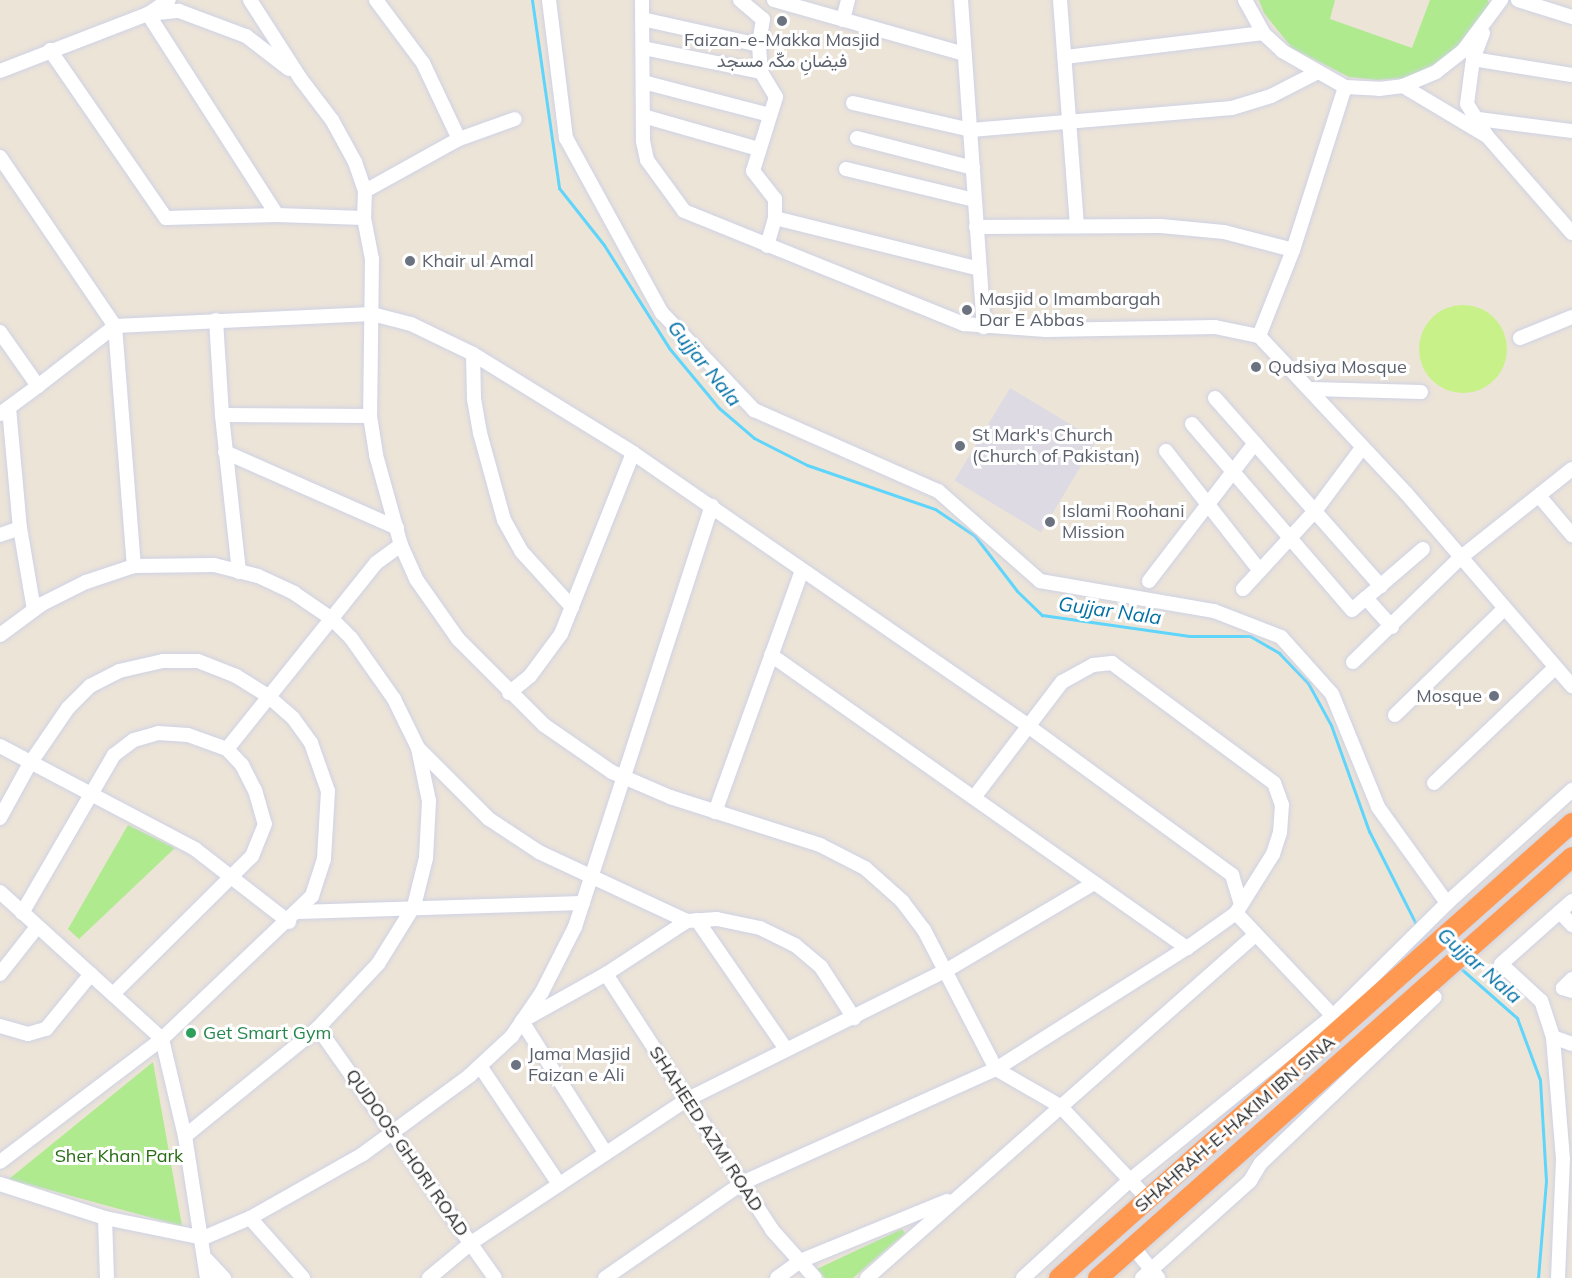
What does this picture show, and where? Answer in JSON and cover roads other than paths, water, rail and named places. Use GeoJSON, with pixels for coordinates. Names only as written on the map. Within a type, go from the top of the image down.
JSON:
{"type":"FeatureCollection","features":[{"type":"Feature","properties":{"kind":"highway","name":"SHAHRAH-E-HAKIM IBN SINA"},"geometry":{"type":"LineString","coordinates":[[1059,1278],[1572,823]]}},
{"type":"Feature","properties":{"kind":"highway","name":"SHAHRAH-E-HAKIM IBN SINA"},"geometry":{"type":"LineString","coordinates":[[1098,1278],[1429,992],[1472,942],[1572,856]]}},
{"type":"Feature","properties":{"kind":"street"},"geometry":{"type":"LineString","coordinates":[[0,71],[148,14],[169,0]]}},
{"type":"Feature","properties":{"kind":"street"},"geometry":{"type":"LineString","coordinates":[[250,0],[300,78],[332,120],[356,162],[366,191],[364,218],[372,259],[370,416],[387,501],[401,545],[416,579],[436,609],[509,693],[584,755],[622,776],[715,812],[820,844],[865,868],[902,902],[946,970],[996,1069],[1059,1106],[1149,1200]]}},
{"type":"Feature","properties":{"kind":"street"},"geometry":{"type":"LineString","coordinates":[[376,0],[423,63],[459,139]]}},
{"type":"Feature","properties":{"kind":"street"},"geometry":{"type":"LineString","coordinates":[[549,0],[566,138],[662,313],[753,410],[938,491],[1040,581],[1214,611],[1281,638],[1332,694],[1378,807],[1447,903]]}},
{"type":"Feature","properties":{"kind":"street"},"geometry":{"type":"LineString","coordinates":[[642,0],[643,116],[647,160],[684,211],[964,324],[1046,330],[1215,327],[1259,336],[1312,389],[1504,608],[1566,674],[1434,783]]}},
{"type":"Feature","properties":{"kind":"street"},"geometry":{"type":"LineString","coordinates":[[740,0],[763,19],[759,45],[761,72],[776,97],[753,171],[775,199],[775,218],[767,246]]}},
{"type":"Feature","properties":{"kind":"street"},"geometry":{"type":"LineString","coordinates":[[774,0],[965,54]]}},
{"type":"Feature","properties":{"kind":"street"},"geometry":{"type":"LineString","coordinates":[[843,20],[848,0]]}},
{"type":"Feature","properties":{"kind":"street"},"geometry":{"type":"LineString","coordinates":[[962,0],[984,327]]}},
{"type":"Feature","properties":{"kind":"street"},"geometry":{"type":"LineString","coordinates":[[1060,0],[1072,121],[1077,226]]}},
{"type":"Feature","properties":{"kind":"street"},"geometry":{"type":"LineString","coordinates":[[1238,0],[1251,13]]}},
{"type":"Feature","properties":{"kind":"street"},"geometry":{"type":"LineString","coordinates":[[1245,0],[1263,33],[1282,51],[1316,73],[1345,87],[1403,86],[1436,72],[1463,51],[1488,22]]}},
{"type":"Feature","properties":{"kind":"street"},"geometry":{"type":"LineString","coordinates":[[1500,0],[1473,59],[1467,104],[1487,136],[1572,233]]}},
{"type":"Feature","properties":{"kind":"street"},"geometry":{"type":"LineString","coordinates":[[1518,0],[1572,16]]}},
{"type":"Feature","properties":{"kind":"street"},"geometry":{"type":"LineString","coordinates":[[148,14],[179,11],[208,19],[246,36],[300,78]]}},
{"type":"Feature","properties":{"kind":"street"},"geometry":{"type":"LineString","coordinates":[[148,14],[277,215]]}},
{"type":"Feature","properties":{"kind":"street"},"geometry":{"type":"LineString","coordinates":[[642,19],[759,45]]}},
{"type":"Feature","properties":{"kind":"street"},"geometry":{"type":"LineString","coordinates":[[1065,57],[1263,33]]}},
{"type":"Feature","properties":{"kind":"street"},"geometry":{"type":"LineString","coordinates":[[643,48],[761,72]]}},
{"type":"Feature","properties":{"kind":"street"},"geometry":{"type":"LineString","coordinates":[[50,50],[166,218],[277,215],[364,218]]}},
{"type":"Feature","properties":{"kind":"street"},"geometry":{"type":"LineString","coordinates":[[1473,59],[1572,75]]}},
{"type":"Feature","properties":{"kind":"street"},"geometry":{"type":"LineString","coordinates":[[853,103],[971,130],[1232,108],[1271,96],[1316,73]]}},
{"type":"Feature","properties":{"kind":"street"},"geometry":{"type":"LineString","coordinates":[[643,82],[770,115]]}},
{"type":"Feature","properties":{"kind":"street"},"geometry":{"type":"LineString","coordinates":[[1403,86],[1487,136]]}},
{"type":"Feature","properties":{"kind":"street"},"geometry":{"type":"LineString","coordinates":[[1259,336],[1293,250],[1345,87]]}},
{"type":"Feature","properties":{"kind":"street"},"geometry":{"type":"LineString","coordinates":[[643,116],[759,149]]}},
{"type":"Feature","properties":{"kind":"street"},"geometry":{"type":"LineString","coordinates":[[366,191],[459,139],[515,119]]}},
{"type":"Feature","properties":{"kind":"street"},"geometry":{"type":"LineString","coordinates":[[1478,119],[1572,131]]}},
{"type":"Feature","properties":{"kind":"street"},"geometry":{"type":"LineString","coordinates":[[857,138],[973,168]]}},
{"type":"Feature","properties":{"kind":"street"},"geometry":{"type":"LineString","coordinates":[[0,157],[115,326],[134,566]]}},
{"type":"Feature","properties":{"kind":"street"},"geometry":{"type":"LineString","coordinates":[[846,169],[975,200]]}},
{"type":"Feature","properties":{"kind":"street"},"geometry":{"type":"LineString","coordinates":[[775,218],[980,268]]}},
{"type":"Feature","properties":{"kind":"street"},"geometry":{"type":"LineString","coordinates":[[976,227],[1161,226],[1224,232],[1293,250]]}},
{"type":"Feature","properties":{"kind":"street"},"geometry":{"type":"LineString","coordinates":[[34,610],[20,528],[5,411],[115,326],[372,314],[411,324],[473,354],[633,453],[712,506],[1028,726],[1232,875],[1238,909],[1254,936],[1333,1016]]}},
{"type":"Feature","properties":{"kind":"street"},"geometry":{"type":"LineString","coordinates":[[1520,338],[1572,317]]}},
{"type":"Feature","properties":{"kind":"street"},"geometry":{"type":"LineString","coordinates":[[216,320],[225,452],[240,572]]}},
{"type":"Feature","properties":{"kind":"street"},"geometry":{"type":"LineString","coordinates":[[0,332],[38,386]]}},
{"type":"Feature","properties":{"kind":"street"},"geometry":{"type":"LineString","coordinates":[[473,354],[478,422],[504,520],[521,551],[572,607]]}},
{"type":"Feature","properties":{"kind":"street"},"geometry":{"type":"LineString","coordinates":[[1312,389],[1421,392]]}},
{"type":"Feature","properties":{"kind":"street"},"geometry":{"type":"LineString","coordinates":[[1215,398],[1381,586]]}},
{"type":"Feature","properties":{"kind":"street"},"geometry":{"type":"LineString","coordinates":[[222,415],[370,416]]}},
{"type":"Feature","properties":{"kind":"street"},"geometry":{"type":"LineString","coordinates":[[1192,424],[1352,610],[1423,549]]}},
{"type":"Feature","properties":{"kind":"street"},"geometry":{"type":"LineString","coordinates":[[1149,581],[1255,443]]}},
{"type":"Feature","properties":{"kind":"street"},"geometry":{"type":"LineString","coordinates":[[1243,589],[1315,511],[1362,448]]}},
{"type":"Feature","properties":{"kind":"street"},"geometry":{"type":"LineString","coordinates":[[1166,451],[1260,571]]}},
{"type":"Feature","properties":{"kind":"street"},"geometry":{"type":"LineString","coordinates":[[225,452],[397,528]]}},
{"type":"Feature","properties":{"kind":"street"},"geometry":{"type":"LineString","coordinates":[[509,693],[530,676],[547,654],[572,607],[633,453]]}},
{"type":"Feature","properties":{"kind":"street"},"geometry":{"type":"LineString","coordinates":[[1353,662],[1392,627],[1460,558],[1540,497],[1572,469]]}},
{"type":"Feature","properties":{"kind":"street"},"geometry":{"type":"LineString","coordinates":[[1540,497],[1572,535]]}},
{"type":"Feature","properties":{"kind":"street"},"geometry":{"type":"LineString","coordinates":[[0,1184],[105,1218],[203,1238],[250,1218],[363,1154],[480,1066],[522,1021],[542,992],[583,903],[622,776],[697,560],[712,506]]}},
{"type":"Feature","properties":{"kind":"street"},"geometry":{"type":"LineString","coordinates":[[0,535],[20,528]]}},
{"type":"Feature","properties":{"kind":"street"},"geometry":{"type":"LineString","coordinates":[[227,749],[376,563],[401,545]]}},
{"type":"Feature","properties":{"kind":"street"},"geometry":{"type":"LineString","coordinates":[[0,635],[34,610],[86,582],[134,566],[214,565],[240,572],[294,593],[333,619],[370,662],[418,748],[489,819],[539,852],[692,921],[786,1049]]}},
{"type":"Feature","properties":{"kind":"street"},"geometry":{"type":"LineString","coordinates":[[715,812],[802,570]]}},
{"type":"Feature","properties":{"kind":"street"},"geometry":{"type":"LineString","coordinates":[[1366,598],[1392,627]]}},
{"type":"Feature","properties":{"kind":"street"},"geometry":{"type":"LineString","coordinates":[[1395,714],[1504,608]]}},
{"type":"Feature","properties":{"kind":"street"},"geometry":{"type":"LineString","coordinates":[[771,655],[975,796],[1187,948]]}},
{"type":"Feature","properties":{"kind":"street"},"geometry":{"type":"LineString","coordinates":[[0,818],[29,765],[69,708],[90,686],[119,671],[163,661],[198,662],[236,676],[269,697],[293,718],[311,743],[328,791],[324,859],[312,896],[293,917],[162,1039],[0,1161]]}},
{"type":"Feature","properties":{"kind":"street"},"geometry":{"type":"LineString","coordinates":[[605,1278],[622,1274],[742,1183],[996,1069],[1187,948],[1238,909],[1273,854],[1280,833],[1282,805],[1274,783],[1112,663],[1093,665],[1062,682],[975,796]]}},
{"type":"Feature","properties":{"kind":"street"},"geometry":{"type":"LineString","coordinates":[[22,913],[87,795],[114,755],[134,740],[158,733],[188,735],[227,749],[242,765],[255,790],[265,824],[252,856],[114,994]]}},
{"type":"Feature","properties":{"kind":"street"},"geometry":{"type":"LineString","coordinates":[[0,746],[29,765],[87,795],[161,828],[293,917],[414,906],[583,903]]}},
{"type":"Feature","properties":{"kind":"street"},"geometry":{"type":"LineString","coordinates":[[185,1136],[318,1028],[378,964],[414,906],[426,858],[429,801],[418,748]]}},
{"type":"Feature","properties":{"kind":"street"},"geometry":{"type":"LineString","coordinates":[[1023,1278],[1129,1181],[1333,1016],[1447,903],[1572,790]]}},
{"type":"Feature","properties":{"kind":"street"},"geometry":{"type":"LineString","coordinates":[[429,1278],[471,1243],[686,1100],[946,970],[1094,883]]}},
{"type":"Feature","properties":{"kind":"street"},"geometry":{"type":"LineString","coordinates":[[0,892],[162,1039],[185,1136],[207,1260],[207,1278]]}},
{"type":"Feature","properties":{"kind":"street"},"geometry":{"type":"LineString","coordinates":[[1558,1278],[1566,1263],[1568,1156],[1558,1095],[1553,1037],[1541,1001],[1501,964],[1572,902]]}},
{"type":"Feature","properties":{"kind":"street"},"geometry":{"type":"LineString","coordinates":[[1560,912],[1572,925]]}},
{"type":"Feature","properties":{"kind":"street"},"geometry":{"type":"LineString","coordinates":[[522,1021],[606,974],[692,921],[717,919],[760,928],[795,945],[821,968],[854,1018]]}},
{"type":"Feature","properties":{"kind":"street"},"geometry":{"type":"LineString","coordinates":[[0,974],[37,927]]}},
{"type":"Feature","properties":{"kind":"street"},"geometry":{"type":"LineString","coordinates":[[867,1278],[1254,936]]}},
{"type":"Feature","properties":{"kind":"street"},"geometry":{"type":"LineString","coordinates":[[0,1024],[28,1034],[46,1029],[91,974]]}},
{"type":"Feature","properties":{"kind":"street","name":"SHAHEED AZMI ROAD"},"geometry":{"type":"LineString","coordinates":[[606,974],[772,1230],[815,1278]]}},
{"type":"Feature","properties":{"kind":"street"},"geometry":{"type":"LineString","coordinates":[[1572,979],[1563,988],[1572,991]]}},
{"type":"Feature","properties":{"kind":"street"},"geometry":{"type":"LineString","coordinates":[[1132,1247],[1150,1275],[1251,1180],[1262,1163],[1429,992]]}},
{"type":"Feature","properties":{"kind":"street"},"geometry":{"type":"LineString","coordinates":[[522,1021],[605,1152]]}},
{"type":"Feature","properties":{"kind":"street","name":"QUDOOS GHORI ROAD"},"geometry":{"type":"LineString","coordinates":[[318,1028],[495,1278]]}},
{"type":"Feature","properties":{"kind":"street"},"geometry":{"type":"LineString","coordinates":[[1553,1037],[1572,1044]]}},
{"type":"Feature","properties":{"kind":"street"},"geometry":{"type":"LineString","coordinates":[[480,1066],[559,1184]]}},
{"type":"Feature","properties":{"kind":"street"},"geometry":{"type":"LineString","coordinates":[[1558,1095],[1572,1100]]}},
{"type":"Feature","properties":{"kind":"street"},"geometry":{"type":"LineString","coordinates":[[777,1278],[800,1261],[957,1197]]}},
{"type":"Feature","properties":{"kind":"street"},"geometry":{"type":"LineString","coordinates":[[105,1218],[107,1278]]}},
{"type":"Feature","properties":{"kind":"street"},"geometry":{"type":"LineString","coordinates":[[250,1218],[303,1278]]}},
{"type":"Feature","properties":{"kind":"street"},"geometry":{"type":"LineString","coordinates":[[207,1260],[224,1278]]}},
{"type":"Feature","properties":{"kind":"waterway","name":"Gujjar Nala"},"geometry":{"type":"LineString","coordinates":[[532,0],[559,188],[604,245],[669,348],[719,408],[754,438],[807,465],[935,509],[975,536],[1017,591],[1042,615],[1190,636],[1250,636],[1279,653],[1308,683],[1331,725],[1369,831],[1417,926]]}},
{"type":"Feature","properties":{"kind":"waterway","name":"Gujjar Nala"},"geometry":{"type":"LineString","coordinates":[[1458,966],[1517,1018],[1540,1080],[1546,1181],[1538,1278]]}},
{"type":"Feature","properties":{"kind":"place","name":"Faizan-e-Makka Masjid فیضانِ مکّہ مسجد"},"geometry":{"type":"Point","coordinates":[782,21]}},
{"type":"Feature","properties":{"kind":"place","name":"Khair ul Amal"},"geometry":{"type":"Point","coordinates":[410,261]}},
{"type":"Feature","properties":{"kind":"place","name":"Masjid o Imambargah Dar E Abbas"},"geometry":{"type":"Point","coordinates":[967,310]}},
{"type":"Feature","properties":{"kind":"place","name":"Qudsiya Mosque"},"geometry":{"type":"Point","coordinates":[1256,367]}},
{"type":"Feature","properties":{"kind":"place","name":"St Mark's Church (Church of Pakistan)"},"geometry":{"type":"Point","coordinates":[960,446]}},
{"type":"Feature","properties":{"kind":"place","name":"Islami Roohani Mission"},"geometry":{"type":"Point","coordinates":[1050,522]}},
{"type":"Feature","properties":{"kind":"place","name":"Mosque"},"geometry":{"type":"Point","coordinates":[1494,696]}},
{"type":"Feature","properties":{"kind":"place","name":"Get Smart Gym"},"geometry":{"type":"Point","coordinates":[191,1033]}},
{"type":"Feature","properties":{"kind":"place","name":"Jama Masjid Faizan e Ali"},"geometry":{"type":"Point","coordinates":[516,1065]}},
{"type":"Feature","properties":{"kind":"park label","name":"Sher Khan Park"},"geometry":{"type":"Point","coordinates":[119,1156]}}]}
